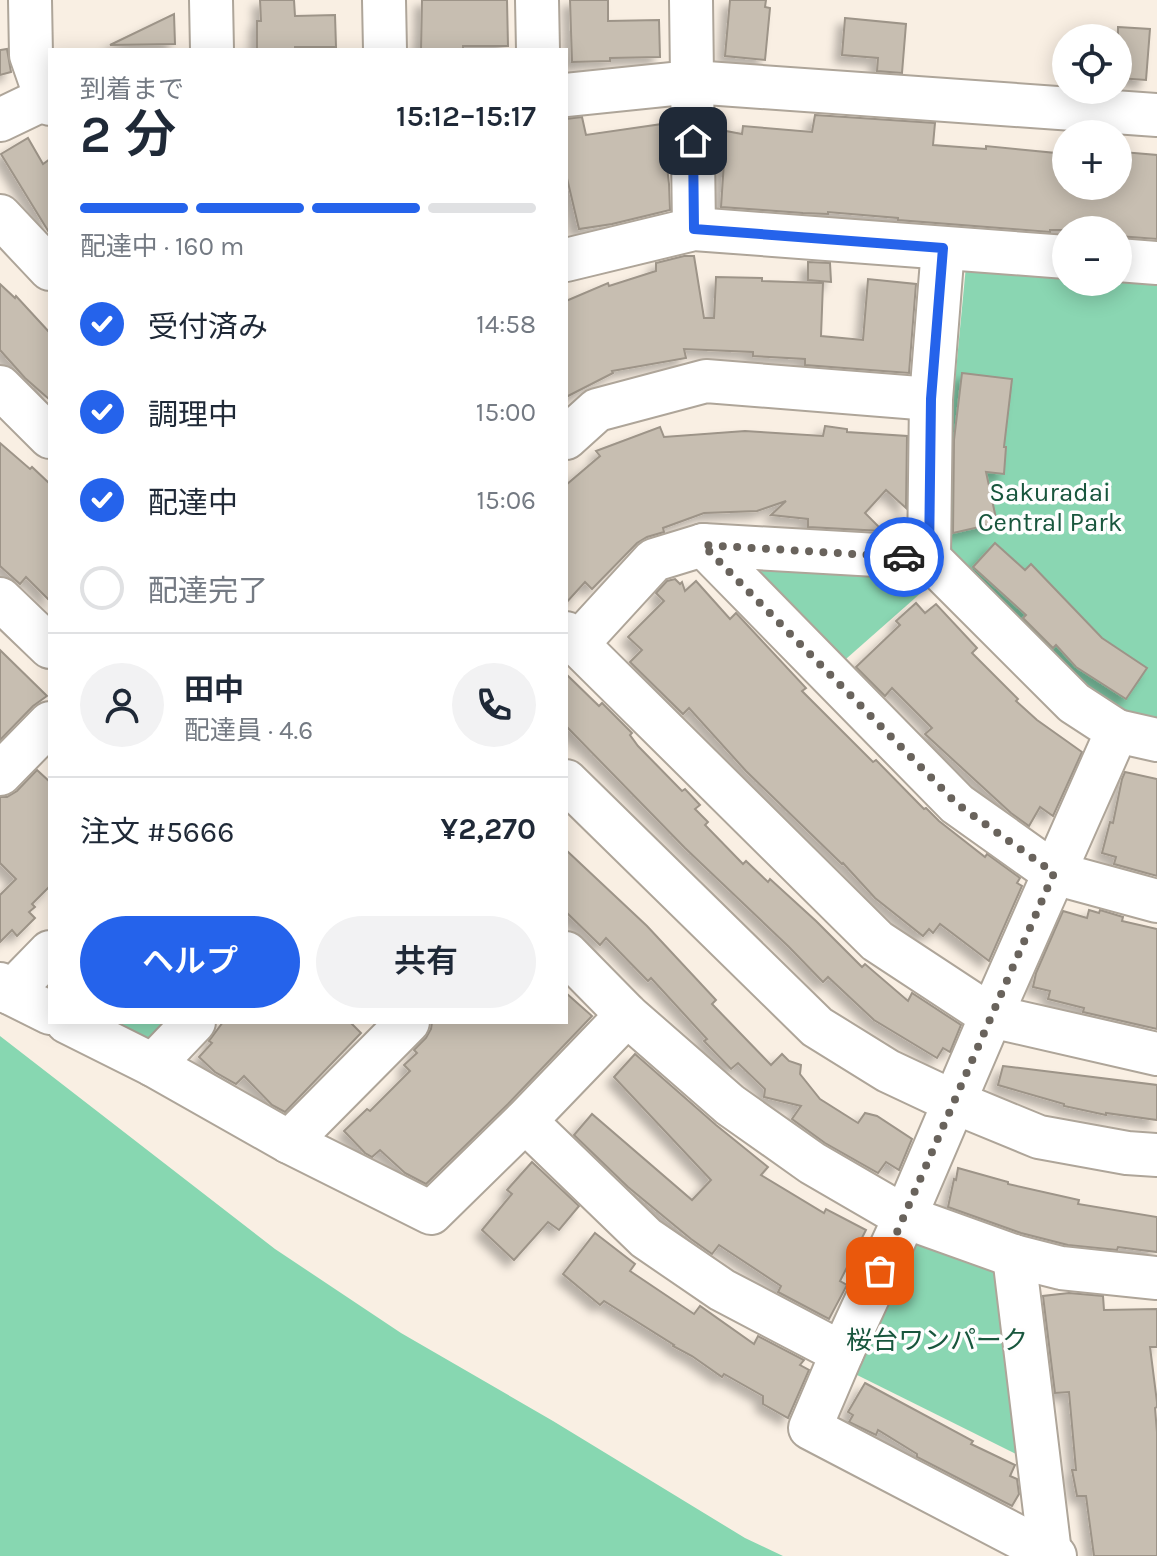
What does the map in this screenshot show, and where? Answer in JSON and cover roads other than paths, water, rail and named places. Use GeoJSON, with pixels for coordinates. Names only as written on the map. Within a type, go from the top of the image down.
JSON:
{"type":"FeatureCollection","features":[{"type":"Feature","properties":{"kind":"street"},"geometry":{"type":"LineString","coordinates":[[0,120],[48,101],[31,55],[30,0]]}},
{"type":"Feature","properties":{"kind":"street"},"geometry":{"type":"LineString","coordinates":[[211,0],[212,48]]}},
{"type":"Feature","properties":{"kind":"street"},"geometry":{"type":"LineString","coordinates":[[384,0],[385,48]]}},
{"type":"Feature","properties":{"kind":"street"},"geometry":{"type":"LineString","coordinates":[[537,0],[538,48]]}},
{"type":"Feature","properties":{"kind":"street"},"geometry":{"type":"LineString","coordinates":[[691,0],[694,229]]}},
{"type":"Feature","properties":{"kind":"street"},"geometry":{"type":"LineString","coordinates":[[568,95],[692,82],[1157,115]]}},
{"type":"Feature","properties":{"kind":"street"},"geometry":{"type":"LineString","coordinates":[[0,216],[48,267]]}},
{"type":"Feature","properties":{"kind":"street"},"geometry":{"type":"LineString","coordinates":[[568,260],[694,229],[1052,256]]}},
{"type":"Feature","properties":{"kind":"street"},"geometry":{"type":"LineString","coordinates":[[929,558],[931,399],[943,248]]}},
{"type":"Feature","properties":{"kind":"street"},"geometry":{"type":"LineString","coordinates":[[1132,261],[1157,263]]}},
{"type":"Feature","properties":{"kind":"street"},"geometry":{"type":"LineString","coordinates":[[568,436],[597,410],[706,381],[931,399]]}},
{"type":"Feature","properties":{"kind":"street"},"geometry":{"type":"LineString","coordinates":[[0,387],[48,435]]}},
{"type":"Feature","properties":{"kind":"street"},"geometry":{"type":"LineString","coordinates":[[703,545],[957,804],[1054,873],[1157,901]]}},
{"type":"Feature","properties":{"kind":"street"},"geometry":{"type":"LineString","coordinates":[[1053,1554],[810,1428],[905,1217],[991,1016],[1054,873],[1137,736],[1074,703],[929,558],[703,545],[654,560],[572,638],[877,941],[991,1016],[1157,1054]]}},
{"type":"Feature","properties":{"kind":"street"},"geometry":{"type":"LineString","coordinates":[[0,599],[48,645]]}},
{"type":"Feature","properties":{"kind":"street"},"geometry":{"type":"LineString","coordinates":[[0,774],[48,725]]}},
{"type":"Feature","properties":{"kind":"street"},"geometry":{"type":"LineString","coordinates":[[568,783],[817,1027],[888,1071],[1039,1137],[1127,1153],[1157,1155]]}},
{"type":"Feature","properties":{"kind":"street"},"geometry":{"type":"LineString","coordinates":[[48,954],[5,988],[48,1012]]}},
{"type":"Feature","properties":{"kind":"street"},"geometry":{"type":"LineString","coordinates":[[568,955],[627,1015],[730,1105],[812,1163],[905,1217],[1014,1256],[1061,1268],[1157,1278]]}},
{"type":"Feature","properties":{"kind":"street"},"geometry":{"type":"LineString","coordinates":[[71,1024],[153,1065],[289,1142],[431,1213],[627,1015]]}},
{"type":"Feature","properties":{"kind":"street"},"geometry":{"type":"LineString","coordinates":[[153,1065],[192,1024]]}},
{"type":"Feature","properties":{"kind":"street"},"geometry":{"type":"LineString","coordinates":[[289,1142],[406,1024]]}},
{"type":"Feature","properties":{"kind":"street"},"geometry":{"type":"LineString","coordinates":[[525,1121],[646,1238],[722,1290],[842,1353]]}},
{"type":"Feature","properties":{"kind":"street"},"geometry":{"type":"LineString","coordinates":[[1014,1256],[1053,1554]]}},
{"type":"Feature","properties":{"kind":"park label","name":"Sakuradai Central Park"},"geometry":{"type":"Point","coordinates":[1050,507]}},
{"type":"Feature","properties":{"kind":"park label","name":"桜台ワンパーク"},"geometry":{"type":"Point","coordinates":[937,1340]}}]}
